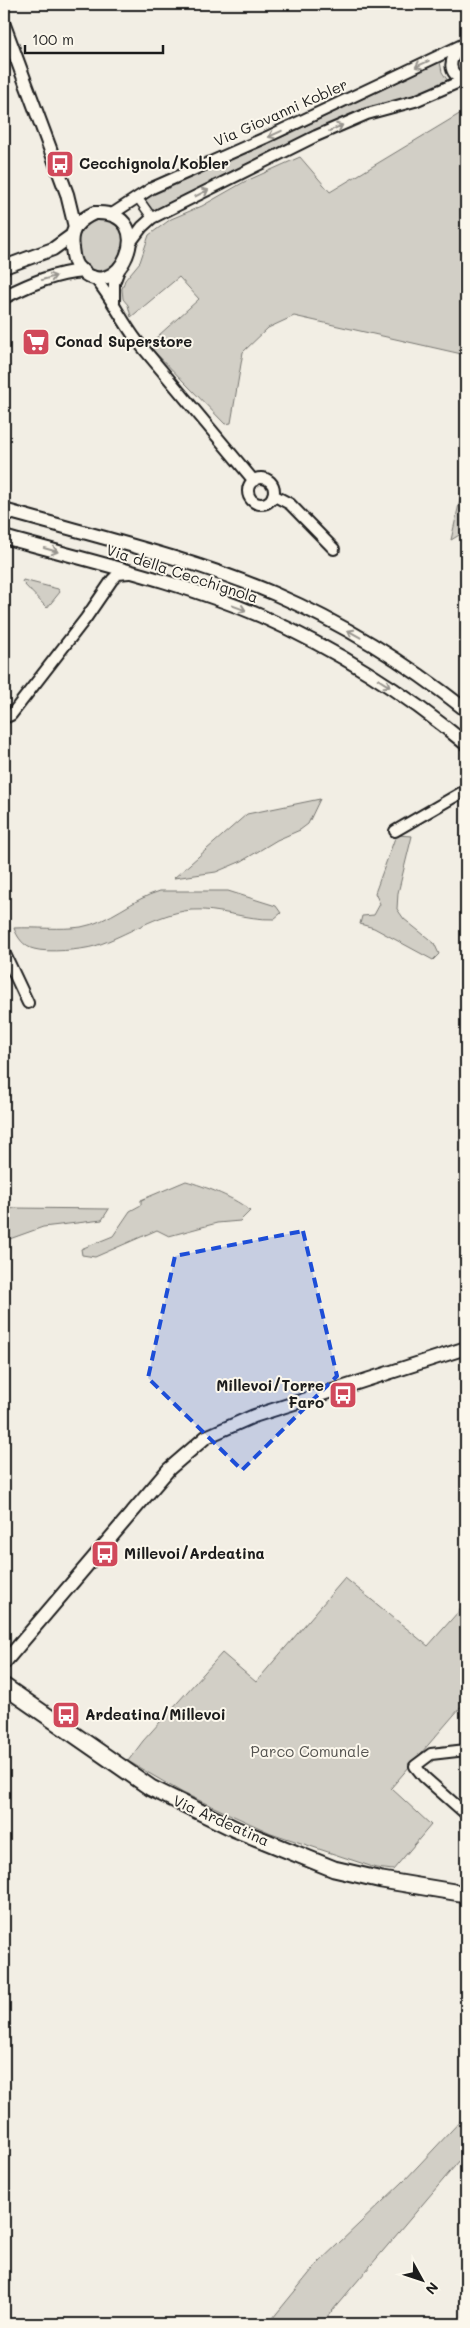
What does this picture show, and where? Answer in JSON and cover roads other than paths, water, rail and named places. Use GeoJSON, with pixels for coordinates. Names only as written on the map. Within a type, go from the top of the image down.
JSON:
{"type":"FeatureCollection","features":[{"type":"Feature","properties":{"kind":"main road","name":"Via Ardeatina"},"geometry":{"type":"LineString","coordinates":[[4,1686],[142,1783],[235,1829],[312,1861],[344,1871],[389,1882],[466,1894]]}},
{"type":"Feature","properties":{"kind":"street"},"geometry":{"type":"LineString","coordinates":[[4,25],[67,194],[73,232],[73,257],[77,265],[88,274],[114,304],[138,342],[254,481]]}},
{"type":"Feature","properties":{"kind":"street","name":"Via Giovanni Kobler"},"geometry":{"type":"LineString","coordinates":[[466,44],[454,54],[450,61],[453,72],[458,77],[466,79]]}},
{"type":"Feature","properties":{"kind":"street","name":"Via Giovanni Kobler"},"geometry":{"type":"LineString","coordinates":[[112,214],[152,188],[265,138],[466,44]]}},
{"type":"Feature","properties":{"kind":"street","name":"Via Giovanni Kobler"},"geometry":{"type":"LineString","coordinates":[[130,243],[137,232],[152,218],[268,159],[361,117],[415,101],[466,79]]}},
{"type":"Feature","properties":{"kind":"street"},"geometry":{"type":"LineString","coordinates":[[67,194],[85,209],[94,213],[112,214],[125,225],[130,243],[126,259],[114,282],[114,304]]}},
{"type":"Feature","properties":{"kind":"street"},"geometry":{"type":"LineString","coordinates":[[140,201],[150,215]]}},
{"type":"Feature","properties":{"kind":"street"},"geometry":{"type":"LineString","coordinates":[[7,266],[53,249],[73,232],[83,218],[94,213]]}},
{"type":"Feature","properties":{"kind":"street"},"geometry":{"type":"LineString","coordinates":[[4,297],[45,279],[71,272],[104,277],[119,270]]}},
{"type":"Feature","properties":{"kind":"street"},"geometry":{"type":"LineString","coordinates":[[4,306],[6,307],[9,299],[16,291]]}},
{"type":"Feature","properties":{"kind":"street"},"geometry":{"type":"LineString","coordinates":[[264,479],[269,481],[274,490],[273,495],[266,503],[261,504],[251,499],[248,490],[254,481],[264,479]]}},
{"type":"Feature","properties":{"kind":"street"},"geometry":{"type":"LineString","coordinates":[[273,495],[290,504],[334,549]]}},
{"type":"Feature","properties":{"kind":"street","name":"Via della Cecchignola"},"geometry":{"type":"LineString","coordinates":[[4,510],[171,557],[275,594],[318,614],[384,651],[466,710]]}},
{"type":"Feature","properties":{"kind":"street","name":"Via della Cecchignola"},"geometry":{"type":"LineString","coordinates":[[4,537],[215,599],[260,616],[332,651],[413,701],[466,744]]}},
{"type":"Feature","properties":{"kind":"street"},"geometry":{"type":"LineString","coordinates":[[97,564],[105,570],[106,577],[100,597]]}},
{"type":"Feature","properties":{"kind":"street"},"geometry":{"type":"LineString","coordinates":[[4,718],[11,715],[118,574],[130,573]]}},
{"type":"Feature","properties":{"kind":"street"},"geometry":{"type":"LineString","coordinates":[[395,831],[466,790]]}},
{"type":"Feature","properties":{"kind":"street"},"geometry":{"type":"LineString","coordinates":[[4,952],[28,1003]]}},
{"type":"Feature","properties":{"kind":"street"},"geometry":{"type":"LineString","coordinates":[[4,1663],[169,1470],[206,1437],[254,1416],[466,1348]]}},
{"type":"Feature","properties":{"kind":"street"},"geometry":{"type":"LineString","coordinates":[[466,1750],[431,1754],[415,1766],[424,1777],[466,1814]]}},
{"type":"Feature","properties":{"kind":"place","name":"Cecchignola/Kobler"},"geometry":{"type":"Point","coordinates":[60,164]}},
{"type":"Feature","properties":{"kind":"place","name":"Conad Superstore"},"geometry":{"type":"Point","coordinates":[36,342]}},
{"type":"Feature","properties":{"kind":"place","name":"Millevoi/Torre Faro"},"geometry":{"type":"Point","coordinates":[343,1395]}},
{"type":"Feature","properties":{"kind":"place","name":"Millevoi/Ardeatina"},"geometry":{"type":"Point","coordinates":[105,1554]}},
{"type":"Feature","properties":{"kind":"place","name":"Ardeatina/Millevoi"},"geometry":{"type":"Point","coordinates":[66,1715]}},
{"type":"Feature","properties":{"kind":"park label","name":"Parco Comunale"},"geometry":{"type":"Point","coordinates":[310,1752]}}]}
